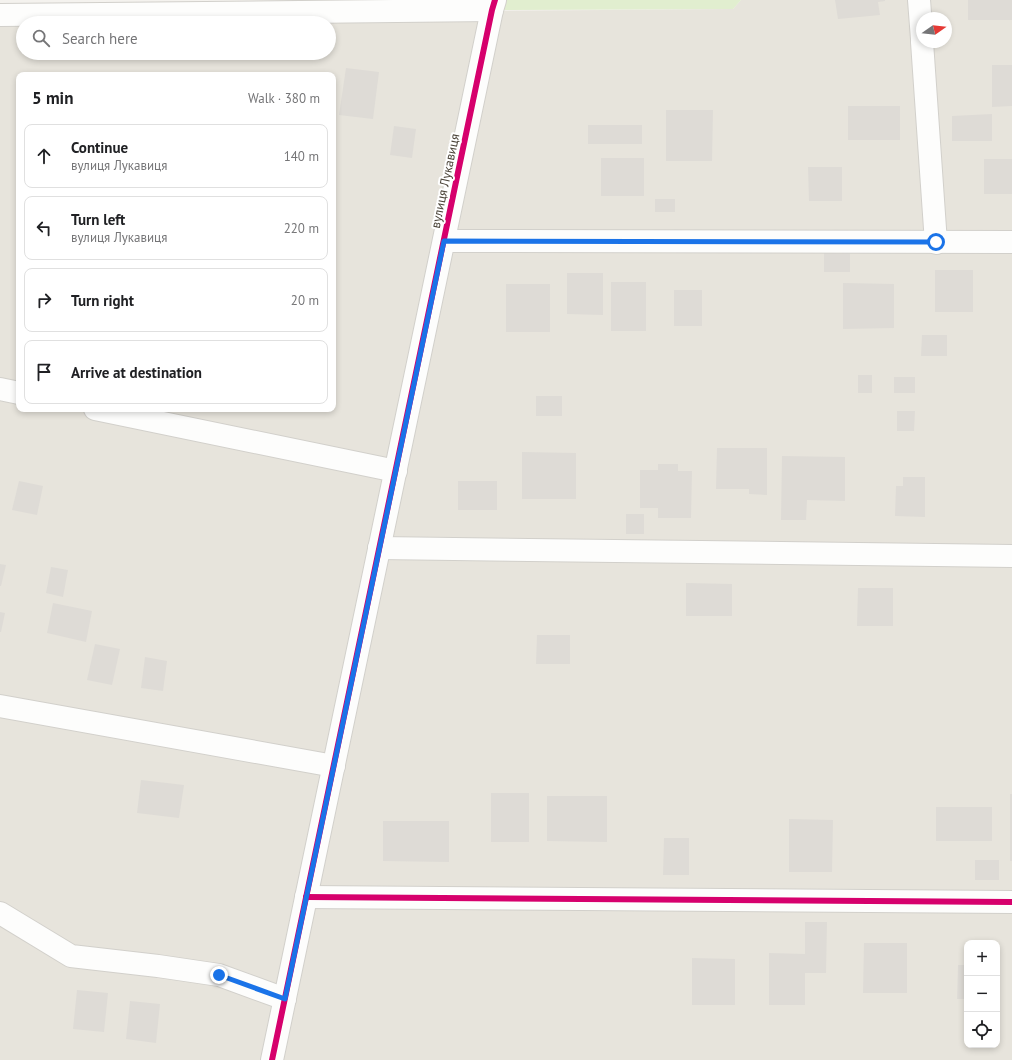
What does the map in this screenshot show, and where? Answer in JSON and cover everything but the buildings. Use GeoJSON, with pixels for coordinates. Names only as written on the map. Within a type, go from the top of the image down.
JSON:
{"type":"FeatureCollection","features":[{"type":"Feature","properties":{"kind":"street"},"geometry":{"type":"LineString","coordinates":[[919,0],[920,12]]}},
{"type":"Feature","properties":{"kind":"street"},"geometry":{"type":"LineString","coordinates":[[0,15],[493,5]]}},
{"type":"Feature","properties":{"kind":"street","name":"вулиця Лукавиця"},"geometry":{"type":"LineString","coordinates":[[272,1060],[493,5]]}},
{"type":"Feature","properties":{"kind":"street"},"geometry":{"type":"LineString","coordinates":[[922,48],[936,242]]}},
{"type":"Feature","properties":{"kind":"street","name":"вулиця Лукавиця"},"geometry":{"type":"LineString","coordinates":[[444,241],[1012,242]]}},
{"type":"Feature","properties":{"kind":"street"},"geometry":{"type":"LineString","coordinates":[[0,389],[16,392]]}},
{"type":"Feature","properties":{"kind":"street"},"geometry":{"type":"LineString","coordinates":[[110,412],[396,471]]}},
{"type":"Feature","properties":{"kind":"street"},"geometry":{"type":"LineString","coordinates":[[379,548],[1012,556]]}},
{"type":"Feature","properties":{"kind":"street"},"geometry":{"type":"LineString","coordinates":[[0,706],[334,766]]}},
{"type":"Feature","properties":{"kind":"street"},"geometry":{"type":"LineString","coordinates":[[306,897],[1012,902]]}},
{"type":"Feature","properties":{"kind":"street"},"geometry":{"type":"LineString","coordinates":[[0,913],[71,956],[219,975],[285,999]]}},
{"type":"Feature","properties":{"kind":"shaded area"},"geometry":{"type":"Polygon","coordinates":[[[741,0],[1012,0],[1012,1060],[0,1060],[0,15],[733,9],[741,0]]]}},
{"type":"Feature","properties":{"kind":"green space"},"geometry":{"type":"Polygon","coordinates":[[[495,0],[741,0],[733,9],[492,10],[495,0]]]}},
{"type":"Feature","properties":{"kind":"cycle path"},"geometry":{"type":"LineString","coordinates":[[272,1060],[495,0]]}},
{"type":"Feature","properties":{"kind":"cycle path"},"geometry":{"type":"LineString","coordinates":[[306,897],[1012,902]]}},
{"type":"Feature","properties":{"kind":"route"},"geometry":{"type":"LineString","coordinates":[[219,975],[285,999],[444,241],[936,242]]}}]}
